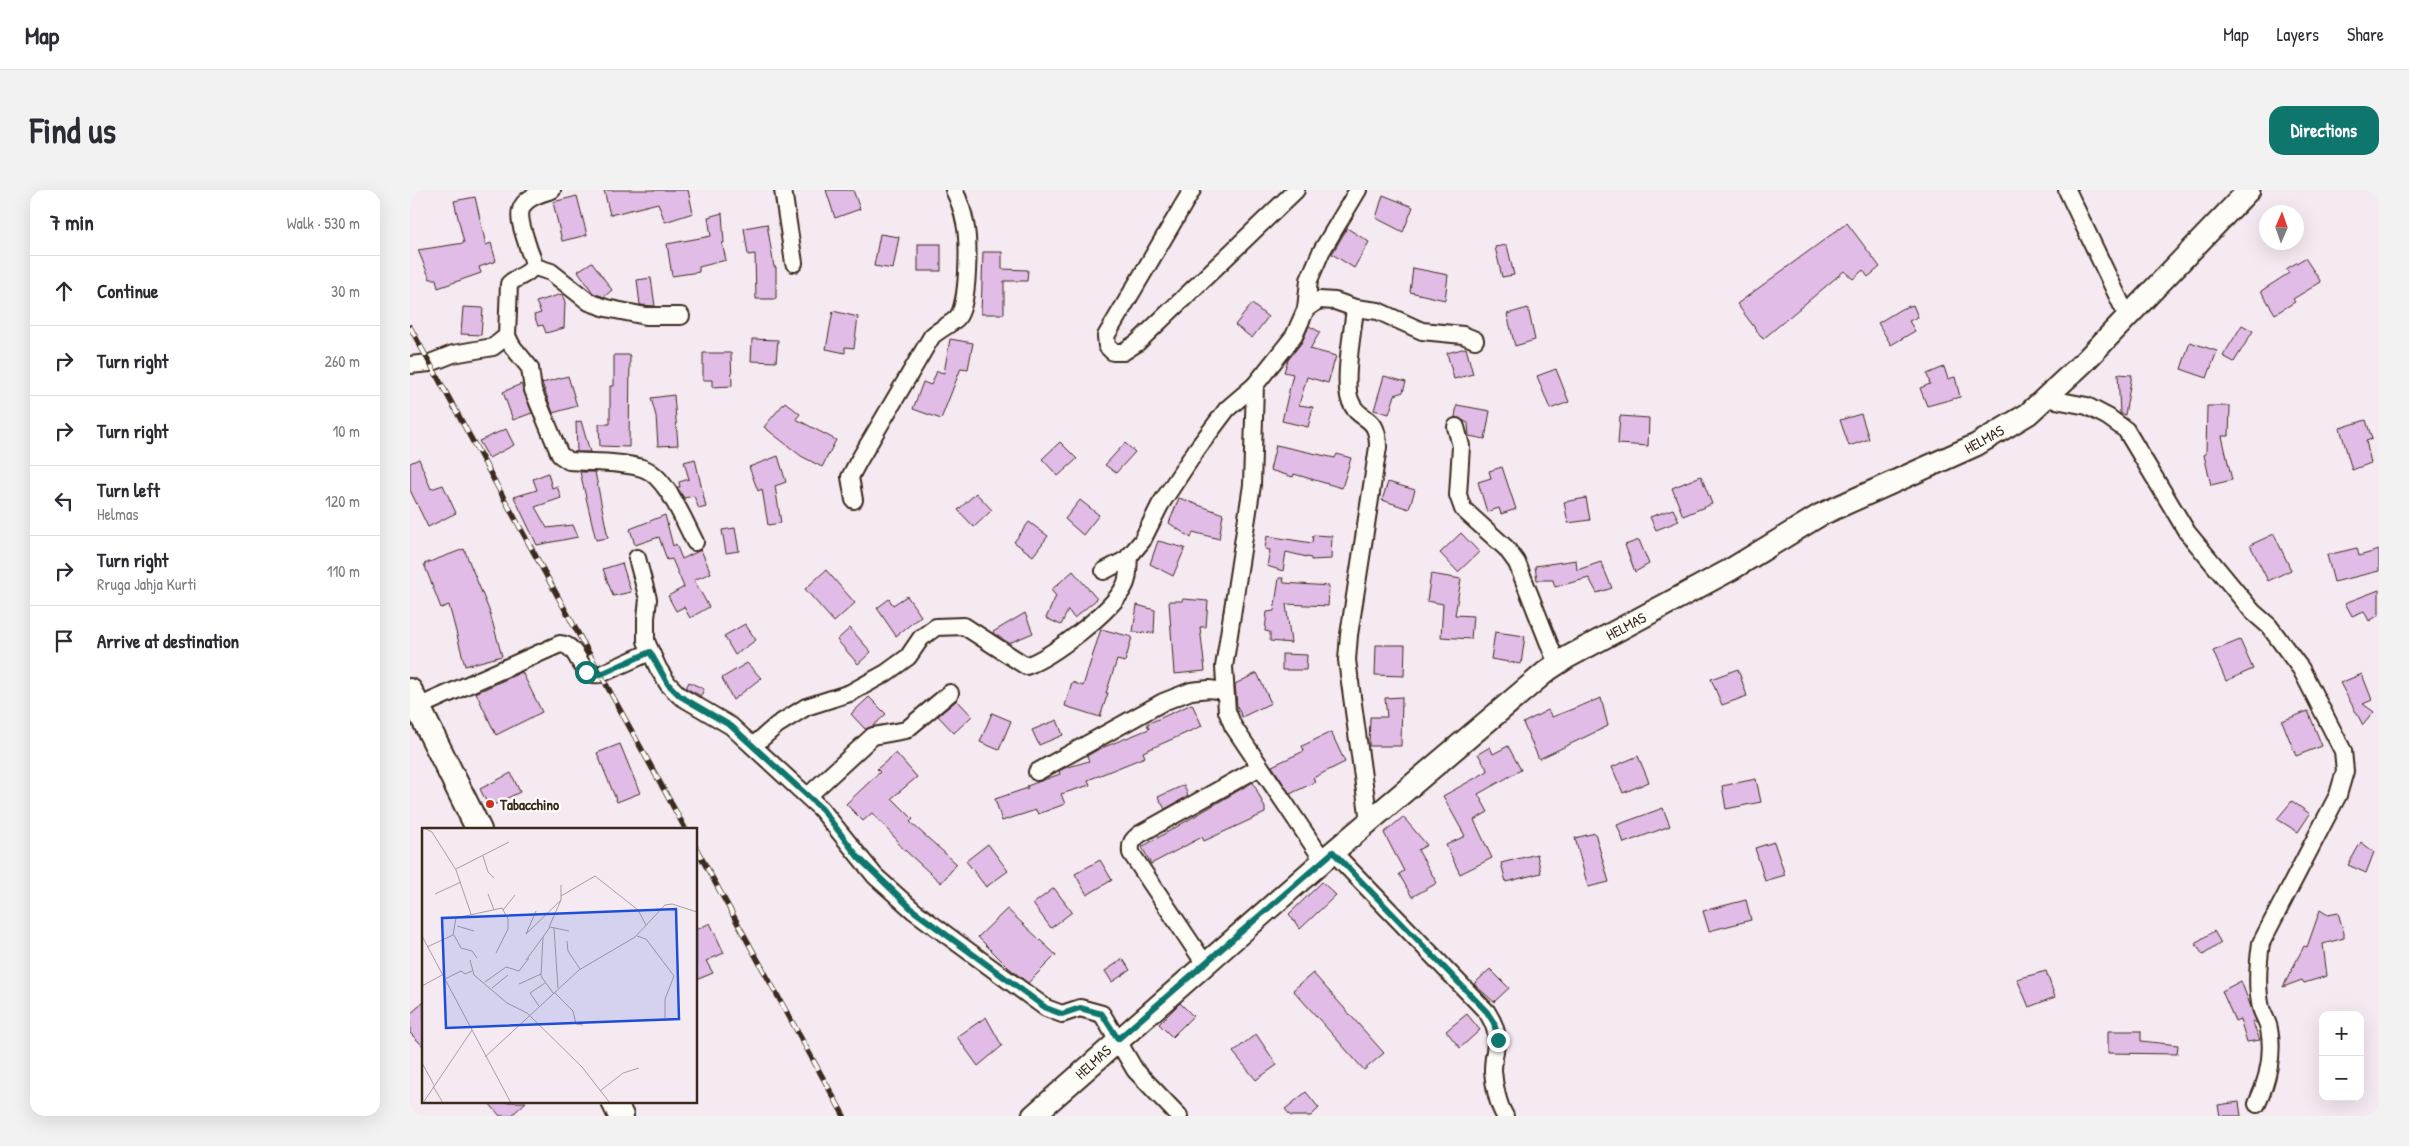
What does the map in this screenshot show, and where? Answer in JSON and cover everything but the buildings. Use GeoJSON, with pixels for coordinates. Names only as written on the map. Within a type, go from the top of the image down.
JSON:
{"type":"FeatureCollection","features":[{"type":"Feature","properties":{"kind":"main road"},"geometry":{"type":"LineString","coordinates":[[414,699],[478,828]]}},
{"type":"Feature","properties":{"kind":"main road"},"geometry":{"type":"LineString","coordinates":[[615,1104],[621,1116]]}},
{"type":"Feature","properties":{"kind":"street"},"geometry":{"type":"LineString","coordinates":[[552,190],[527,197],[521,207],[520,217],[532,266],[530,270],[509,284],[507,336],[512,346],[530,368],[533,390],[560,455],[568,462],[581,460],[643,468],[657,477],[696,542]]}},
{"type":"Feature","properties":{"kind":"street"},"geometry":{"type":"LineString","coordinates":[[783,190],[794,263]]}},
{"type":"Feature","properties":{"kind":"street"},"geometry":{"type":"LineString","coordinates":[[854,500],[850,477],[858,462],[932,336],[958,317],[963,302],[968,248],[966,224],[954,190]]}},
{"type":"Feature","properties":{"kind":"street"},"geometry":{"type":"LineString","coordinates":[[1192,190],[1106,336],[1107,346],[1113,352],[1123,352],[1137,343],[1296,190]]}},
{"type":"Feature","properties":{"kind":"street"},"geometry":{"type":"LineString","coordinates":[[1104,571],[1129,556],[1142,541],[1160,505],[1197,449],[1227,409],[1255,385],[1294,336],[1306,309],[1309,280],[1321,252],[1358,190]]}},
{"type":"Feature","properties":{"kind":"street"},"geometry":{"type":"LineString","coordinates":[[2067,190],[2127,316]]}},
{"type":"Feature","properties":{"kind":"street","name":"HELMAS"},"geometry":{"type":"LineString","coordinates":[[1033,1116],[1118,1039],[1328,856],[1557,664],[1730,570],[1820,515],[1976,445],[2028,414],[2084,362],[2249,190]]}},
{"type":"Feature","properties":{"kind":"street"},"geometry":{"type":"LineString","coordinates":[[532,266],[551,272],[590,302],[606,308],[646,316],[681,316]]}},
{"type":"Feature","properties":{"kind":"street"},"geometry":{"type":"LineString","coordinates":[[1306,309],[1319,300],[1335,301],[1355,308],[1378,311],[1422,331],[1463,335],[1474,340]]}},
{"type":"Feature","properties":{"kind":"street"},"geometry":{"type":"LineString","coordinates":[[1355,308],[1347,387],[1350,400],[1356,411],[1374,424],[1378,436],[1378,447],[1349,635],[1347,660],[1369,821]]}},
{"type":"Feature","properties":{"kind":"street"},"geometry":{"type":"LineString","coordinates":[[410,365],[430,363],[452,354],[493,347],[507,336]]}},
{"type":"Feature","properties":{"kind":"street"},"geometry":{"type":"LineString","coordinates":[[1255,385],[1252,485],[1228,628],[1225,691],[1227,712],[1233,726],[1260,767],[1328,856],[1491,1018],[1498,1040],[1493,1072],[1501,1109],[1505,1116]]}},
{"type":"Feature","properties":{"kind":"street"},"geometry":{"type":"LineString","coordinates":[[2045,398],[2087,406],[2108,417],[2126,430],[2187,532],[2252,612],[2269,626],[2302,669],[2343,751],[2345,771],[2338,795],[2261,943],[2258,963],[2258,986],[2262,1008],[2269,1029],[2270,1047],[2264,1088],[2257,1104]]}},
{"type":"Feature","properties":{"kind":"street"},"geometry":{"type":"LineString","coordinates":[[1456,427],[1461,446],[1458,495],[1463,510],[1506,548],[1517,563],[1557,664]]}},
{"type":"Feature","properties":{"kind":"street"},"geometry":{"type":"LineString","coordinates":[[753,746],[776,725],[806,707],[850,693],[886,673],[908,657],[921,638],[936,627],[964,626],[1026,666],[1042,661],[1115,603],[1126,585],[1129,556]]}},
{"type":"Feature","properties":{"kind":"street"},"geometry":{"type":"LineString","coordinates":[[637,558],[648,599],[646,641],[668,684],[680,696],[731,726],[808,796],[832,821],[858,857],[875,876],[928,923],[1046,1008],[1062,1014],[1080,1008],[1102,1014],[1135,1070],[1179,1116]]}},
{"type":"Feature","properties":{"kind":"street"},"geometry":{"type":"LineString","coordinates":[[414,699],[560,644],[566,644],[572,649],[586,672],[592,675],[601,674],[650,652]]}},
{"type":"Feature","properties":{"kind":"street"},"geometry":{"type":"LineString","coordinates":[[1037,772],[1163,702],[1191,691],[1208,689],[1225,691]]}},
{"type":"Feature","properties":{"kind":"street"},"geometry":{"type":"LineString","coordinates":[[808,796],[873,736],[906,730],[950,692]]}},
{"type":"Feature","properties":{"kind":"street"},"geometry":{"type":"LineString","coordinates":[[1205,964],[1131,853],[1130,846],[1133,839],[1140,834],[1260,767]]}},
{"type":"Feature","properties":{"kind":"railway"},"geometry":{"type":"LineString","coordinates":[[410,327],[685,828]]}},
{"type":"Feature","properties":{"kind":"railway"},"geometry":{"type":"LineString","coordinates":[[698,852],[844,1116]]}},
{"type":"Feature","properties":{"kind":"place","name":"Tabacchino"},"geometry":{"type":"Point","coordinates":[490,804]}},
{"type":"Feature","properties":{"kind":"route"},"geometry":{"type":"LineString","coordinates":[[586,672],[592,675],[599,675],[650,652],[668,684],[680,696],[731,726],[822,809],[858,857],[875,876],[914,911],[1046,1008],[1062,1014],[1080,1008],[1091,1009],[1102,1014],[1118,1039],[1333,852],[1487,1012],[1494,1023],[1498,1040]]}}]}
